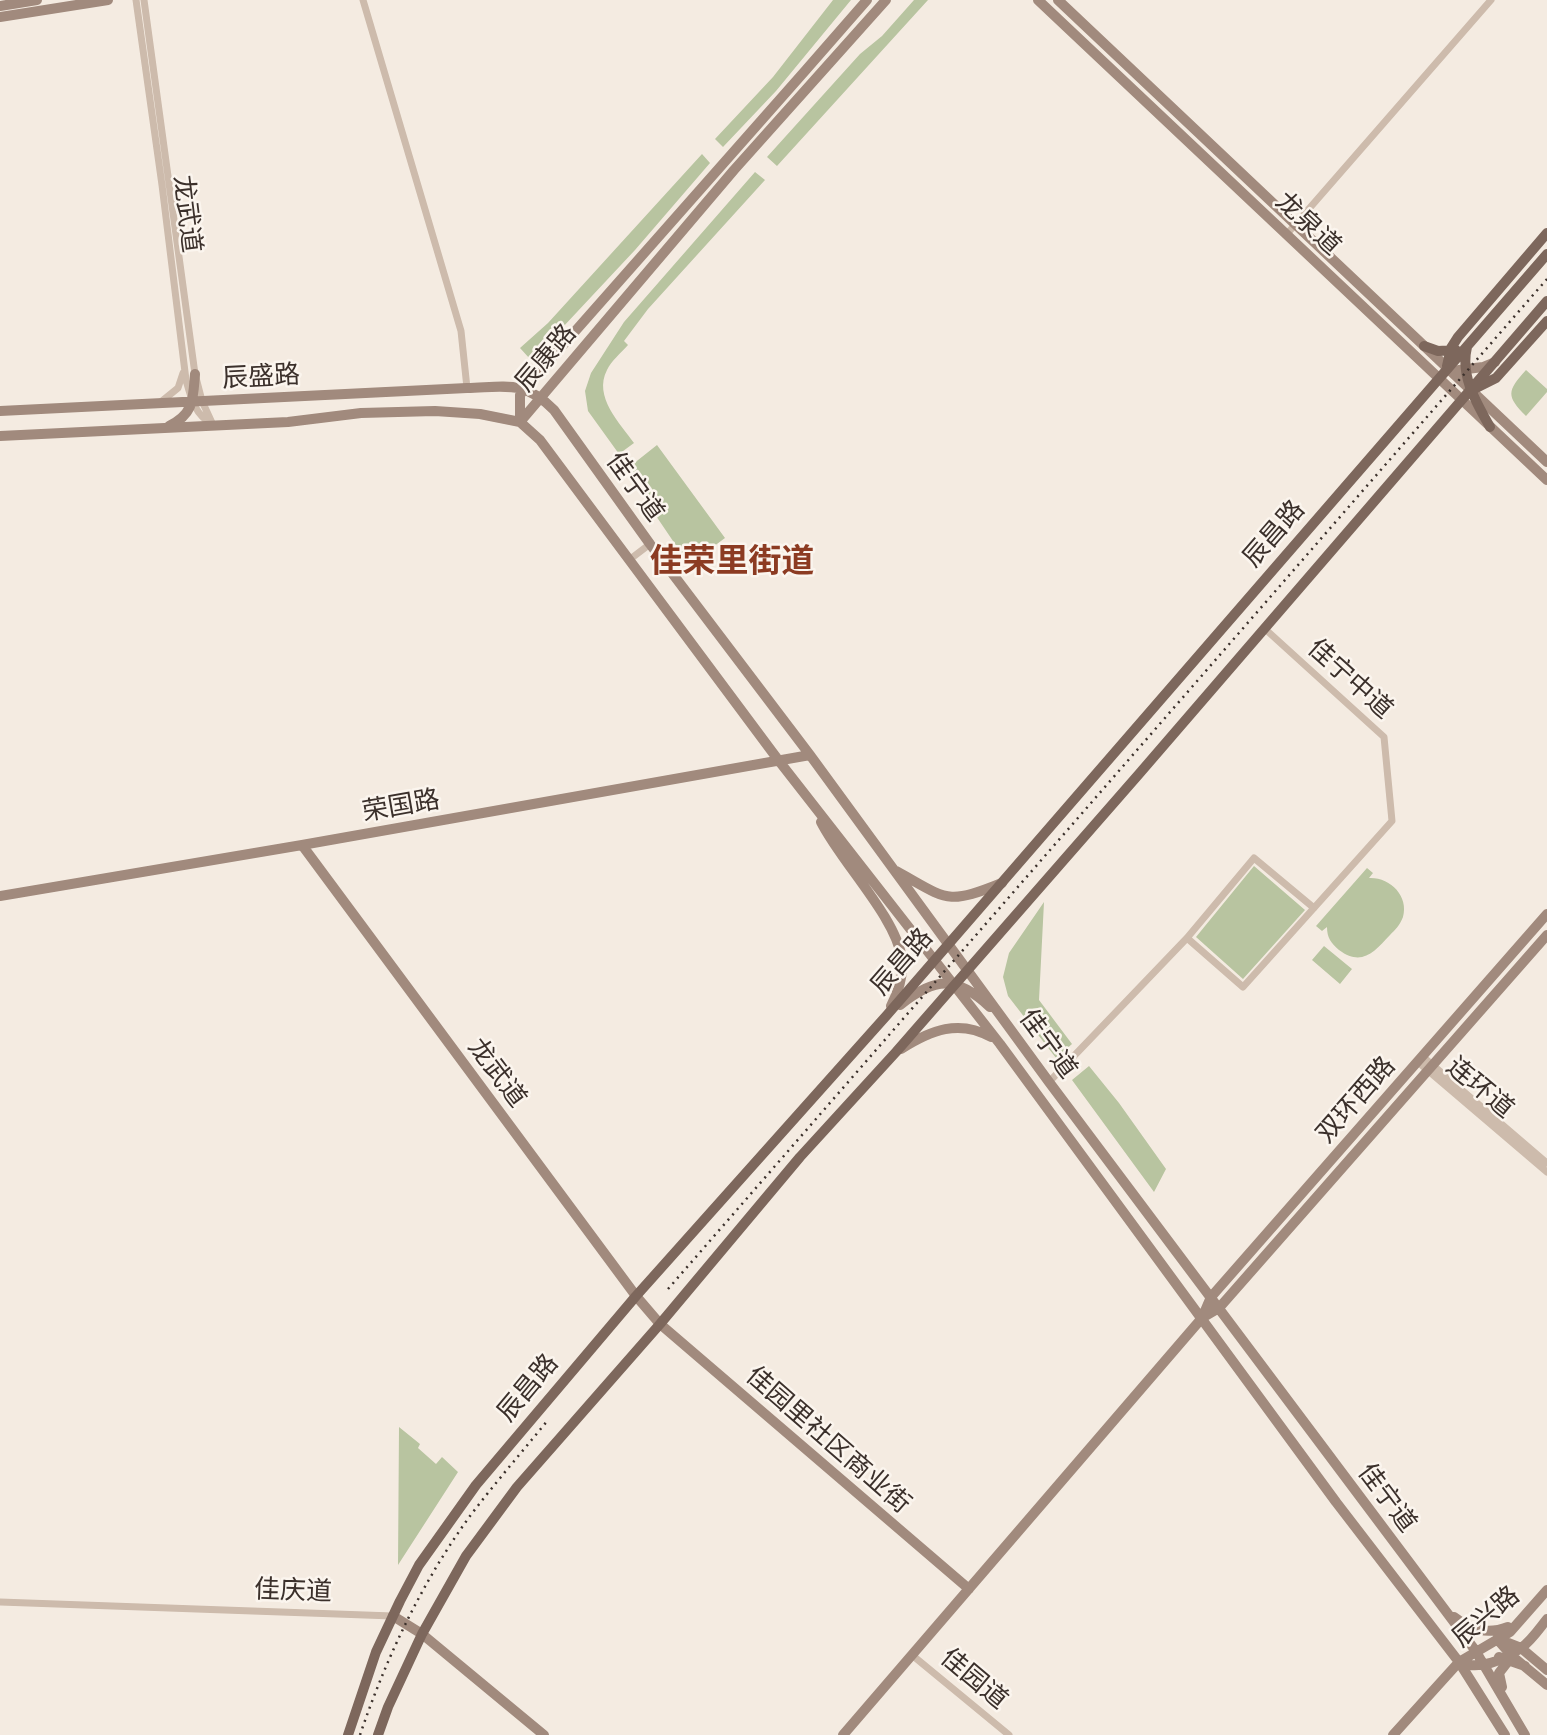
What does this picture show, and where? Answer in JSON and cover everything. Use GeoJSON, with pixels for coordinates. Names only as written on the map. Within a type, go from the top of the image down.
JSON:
{"type":"FeatureCollection","features":[{"type":"Feature","properties":{"kind":"main road"},"geometry":{"type":"LineString","coordinates":[[1447,368],[1450,352],[1458,337],[1547,233]]}},
{"type":"Feature","properties":{"kind":"main road","name":"辰昌路"},"geometry":{"type":"LineString","coordinates":[[348,1735],[376,1652],[419,1565],[451,1517],[512,1441],[636,1296],[949,944],[1547,254]]}},
{"type":"Feature","properties":{"kind":"main road","name":"辰昌路"},"geometry":{"type":"LineString","coordinates":[[379,1735],[388,1707],[422,1634],[466,1556],[517,1487],[660,1324],[800,1157],[896,1052],[1130,785],[1547,301]]}},
{"type":"Feature","properties":{"kind":"main road"},"geometry":{"type":"LineString","coordinates":[[1471,390],[1496,378],[1547,321]]}},
{"type":"Feature","properties":{"kind":"main road"},"geometry":{"type":"LineString","coordinates":[[1424,346],[1438,352],[1450,352],[1468,344]]}},
{"type":"Feature","properties":{"kind":"main road"},"geometry":{"type":"LineString","coordinates":[[1468,344],[1465,370],[1471,390],[1490,427]]}},
{"type":"Feature","properties":{"kind":"street"},"geometry":{"type":"LineString","coordinates":[[0,6],[37,0]]}},
{"type":"Feature","properties":{"kind":"street"},"geometry":{"type":"LineString","coordinates":[[0,17],[108,0]]}},
{"type":"Feature","properties":{"kind":"street","name":"龙武道"},"geometry":{"type":"LineString","coordinates":[[136,0],[184,366],[197,402],[207,422],[213,425]]}},
{"type":"Feature","properties":{"kind":"street"},"geometry":{"type":"LineString","coordinates":[[144,0],[197,402],[182,419],[166,428]]}},
{"type":"Feature","properties":{"kind":"street"},"geometry":{"type":"LineString","coordinates":[[363,0],[461,331],[467,388]]}},
{"type":"Feature","properties":{"kind":"street","name":"辰康路"},"geometry":{"type":"LineString","coordinates":[[520,422],[520,396],[525,388],[566,339],[732,157],[867,0]]}},
{"type":"Feature","properties":{"kind":"street","name":"辰康路"},"geometry":{"type":"LineString","coordinates":[[520,422],[734,170],[886,0]]}},
{"type":"Feature","properties":{"kind":"street","name":"龙泉道"},"geometry":{"type":"LineString","coordinates":[[1038,0],[1547,480]]}},
{"type":"Feature","properties":{"kind":"street","name":"龙泉道"},"geometry":{"type":"LineString","coordinates":[[1058,0],[1547,462]]}},
{"type":"Feature","properties":{"kind":"street"},"geometry":{"type":"LineString","coordinates":[[1287,234],[1491,0]]}},
{"type":"Feature","properties":{"kind":"street"},"geometry":{"type":"LineString","coordinates":[[1416,356],[1447,368],[1465,370],[1495,362]]}},
{"type":"Feature","properties":{"kind":"street"},"geometry":{"type":"LineString","coordinates":[[155,404],[170,397],[178,388],[184,366]]}},
{"type":"Feature","properties":{"kind":"street","name":"辰盛路"},"geometry":{"type":"LineString","coordinates":[[0,411],[467,388],[525,388]]}},
{"type":"Feature","properties":{"kind":"street","name":"佳宁道"},"geometry":{"type":"LineString","coordinates":[[525,388],[541,396],[554,410],[650,544],[810,755],[1049,1082],[1480,1658],[1525,1735]]}},
{"type":"Feature","properties":{"kind":"street","name":"辰盛路"},"geometry":{"type":"LineString","coordinates":[[0,436],[288,422],[361,414],[435,411],[480,414],[520,422]]}},
{"type":"Feature","properties":{"kind":"street","name":"佳宁道"},"geometry":{"type":"LineString","coordinates":[[520,422],[540,440],[779,761],[1000,1044],[1336,1502],[1461,1664],[1504,1735]]}},
{"type":"Feature","properties":{"kind":"street"},"geometry":{"type":"LineString","coordinates":[[629,560],[650,544]]}},
{"type":"Feature","properties":{"kind":"street","name":"佳宁中道"},"geometry":{"type":"LineString","coordinates":[[1187,938],[1243,987],[1392,821],[1384,737],[1264,628]]}},
{"type":"Feature","properties":{"kind":"street","name":"荣国路"},"geometry":{"type":"LineString","coordinates":[[0,896],[810,755]]}},
{"type":"Feature","properties":{"kind":"street"},"geometry":{"type":"LineString","coordinates":[[812,803],[832,842],[886,921],[900,949],[902,972],[896,996],[887,1015]]}},
{"type":"Feature","properties":{"kind":"street","name":"龙武道"},"geometry":{"type":"LineString","coordinates":[[302,845],[636,1296],[660,1324]]}},
{"type":"Feature","properties":{"kind":"street"},"geometry":{"type":"LineString","coordinates":[[1049,1082],[1187,938],[1254,858],[1314,908]]}},
{"type":"Feature","properties":{"kind":"street"},"geometry":{"type":"LineString","coordinates":[[894,869],[928,889],[954,898],[967,897],[1002,883]]}},
{"type":"Feature","properties":{"kind":"street","name":"双环西路"},"geometry":{"type":"LineString","coordinates":[[1202,1318],[1211,1297],[1547,914]]}},
{"type":"Feature","properties":{"kind":"street","name":"双环西路"},"geometry":{"type":"LineString","coordinates":[[1202,1318],[1219,1308],[1547,935]]}},
{"type":"Feature","properties":{"kind":"street"},"geometry":{"type":"LineString","coordinates":[[887,1015],[927,987],[941,983],[954,984],[977,994],[1005,1022]]}},
{"type":"Feature","properties":{"kind":"street"},"geometry":{"type":"LineString","coordinates":[[896,1052],[927,1034],[958,1026],[984,1032],[1000,1044]]}},
{"type":"Feature","properties":{"kind":"street","name":"连环道"},"geometry":{"type":"LineString","coordinates":[[1420,1059],[1547,1172]]}},
{"type":"Feature","properties":{"kind":"street","name":"连环道"},"geometry":{"type":"LineString","coordinates":[[1431,1069],[1547,1163]]}},
{"type":"Feature","properties":{"kind":"street"},"geometry":{"type":"LineString","coordinates":[[843,1735],[1202,1318]]}},
{"type":"Feature","properties":{"kind":"street","name":"佳园里社区商业街"},"geometry":{"type":"LineString","coordinates":[[660,1324],[969,1589]]}},
{"type":"Feature","properties":{"kind":"street","name":"辰兴路"},"geometry":{"type":"LineString","coordinates":[[1461,1664],[1478,1667],[1480,1658],[1497,1639],[1510,1632],[1547,1590]]}},
{"type":"Feature","properties":{"kind":"street","name":"佳庆道"},"geometry":{"type":"LineString","coordinates":[[0,1602],[393,1616],[422,1634],[544,1735]]}},
{"type":"Feature","properties":{"kind":"street"},"geometry":{"type":"LineString","coordinates":[[1442,1608],[1469,1627],[1483,1631],[1498,1630],[1522,1619]]}},
{"type":"Feature","properties":{"kind":"street","name":"辰兴路"},"geometry":{"type":"LineString","coordinates":[[1461,1664],[1480,1658],[1508,1657],[1521,1648],[1547,1619]]}},
{"type":"Feature","properties":{"kind":"street"},"geometry":{"type":"LineString","coordinates":[[1497,1639],[1521,1648],[1547,1670]]}},
{"type":"Feature","properties":{"kind":"street"},"geometry":{"type":"LineString","coordinates":[[1497,1639],[1508,1657],[1525,1666],[1547,1685]]}},
{"type":"Feature","properties":{"kind":"street","name":"佳园道"},"geometry":{"type":"LineString","coordinates":[[912,1655],[1009,1735]]}},
{"type":"Feature","properties":{"kind":"street"},"geometry":{"type":"LineString","coordinates":[[1507,1705],[1499,1673],[1508,1657]]}},
{"type":"Feature","properties":{"kind":"street"},"geometry":{"type":"LineString","coordinates":[[1393,1735],[1448,1673],[1461,1664]]}},
{"type":"Feature","properties":{"kind":"green space"},"geometry":{"type":"Polygon","coordinates":[[[833,0],[851,0],[776,91],[723,147],[715,139],[773,77],[833,0]]]}},
{"type":"Feature","properties":{"kind":"green space"},"geometry":{"type":"Polygon","coordinates":[[[914,0],[928,0],[777,166],[767,157],[860,54],[882,36],[914,0]]]}},
{"type":"Feature","properties":{"kind":"green space"},"geometry":{"type":"Polygon","coordinates":[[[702,154],[710,163],[635,250],[530,359],[520,348],[548,323],[702,154]]]}},
{"type":"Feature","properties":{"kind":"green space"},"geometry":{"type":"Polygon","coordinates":[[[755,172],[765,180],[648,309],[624,341],[628,345],[607,370],[603,390],[606,400],[634,443],[619,454],[588,411],[585,391],[591,373],[624,322],[755,172]]]}},
{"type":"Feature","properties":{"kind":"green space"},"geometry":{"type":"Polygon","coordinates":[[[1526,370],[1547,392],[1526,416],[1515,403],[1511,393],[1515,383],[1526,370]]]}},
{"type":"Feature","properties":{"kind":"green space"},"geometry":{"type":"Polygon","coordinates":[[[657,445],[725,538],[702,555],[707,562],[694,572],[652,510],[628,468],[657,445]]]}},
{"type":"Feature","properties":{"kind":"green space"},"geometry":{"type":"Polygon","coordinates":[[[1254,866],[1305,910],[1243,979],[1196,937],[1254,866]]]}},
{"type":"Feature","properties":{"kind":"green space"},"geometry":{"type":"Polygon","coordinates":[[[1367,868],[1373,873],[1369,878],[1384,881],[1396,889],[1403,902],[1403,917],[1399,925],[1373,952],[1354,957],[1334,945],[1327,927],[1322,931],[1316,926],[1367,868]]]}},
{"type":"Feature","properties":{"kind":"green space"},"geometry":{"type":"Polygon","coordinates":[[[1044,902],[1039,1000],[1072,1044],[1056,1058],[1008,996],[1003,977],[1009,953],[1044,902]]]}},
{"type":"Feature","properties":{"kind":"green space"},"geometry":{"type":"Polygon","coordinates":[[[1324,946],[1352,969],[1340,984],[1312,960],[1324,946]]]}},
{"type":"Feature","properties":{"kind":"green space"},"geometry":{"type":"Polygon","coordinates":[[[1089,1066],[1166,1169],[1154,1192],[1072,1080],[1089,1066]]]}},
{"type":"Feature","properties":{"kind":"green space"},"geometry":{"type":"Polygon","coordinates":[[[399,1427],[420,1444],[418,1448],[436,1464],[442,1457],[458,1472],[398,1565],[399,1427]]]}},
{"type":"Feature","properties":{"kind":"railway"},"geometry":{"type":"LineString","coordinates":[[668,1289],[1547,279]]}},
{"type":"Feature","properties":{"kind":"railway"},"geometry":{"type":"LineString","coordinates":[[360,1735],[394,1649],[436,1567],[470,1516],[548,1420]]}},
{"type":"Feature","properties":{"kind":"district","name":"佳荣里街道"},"geometry":{"type":"Point","coordinates":[732,562]}}]}
